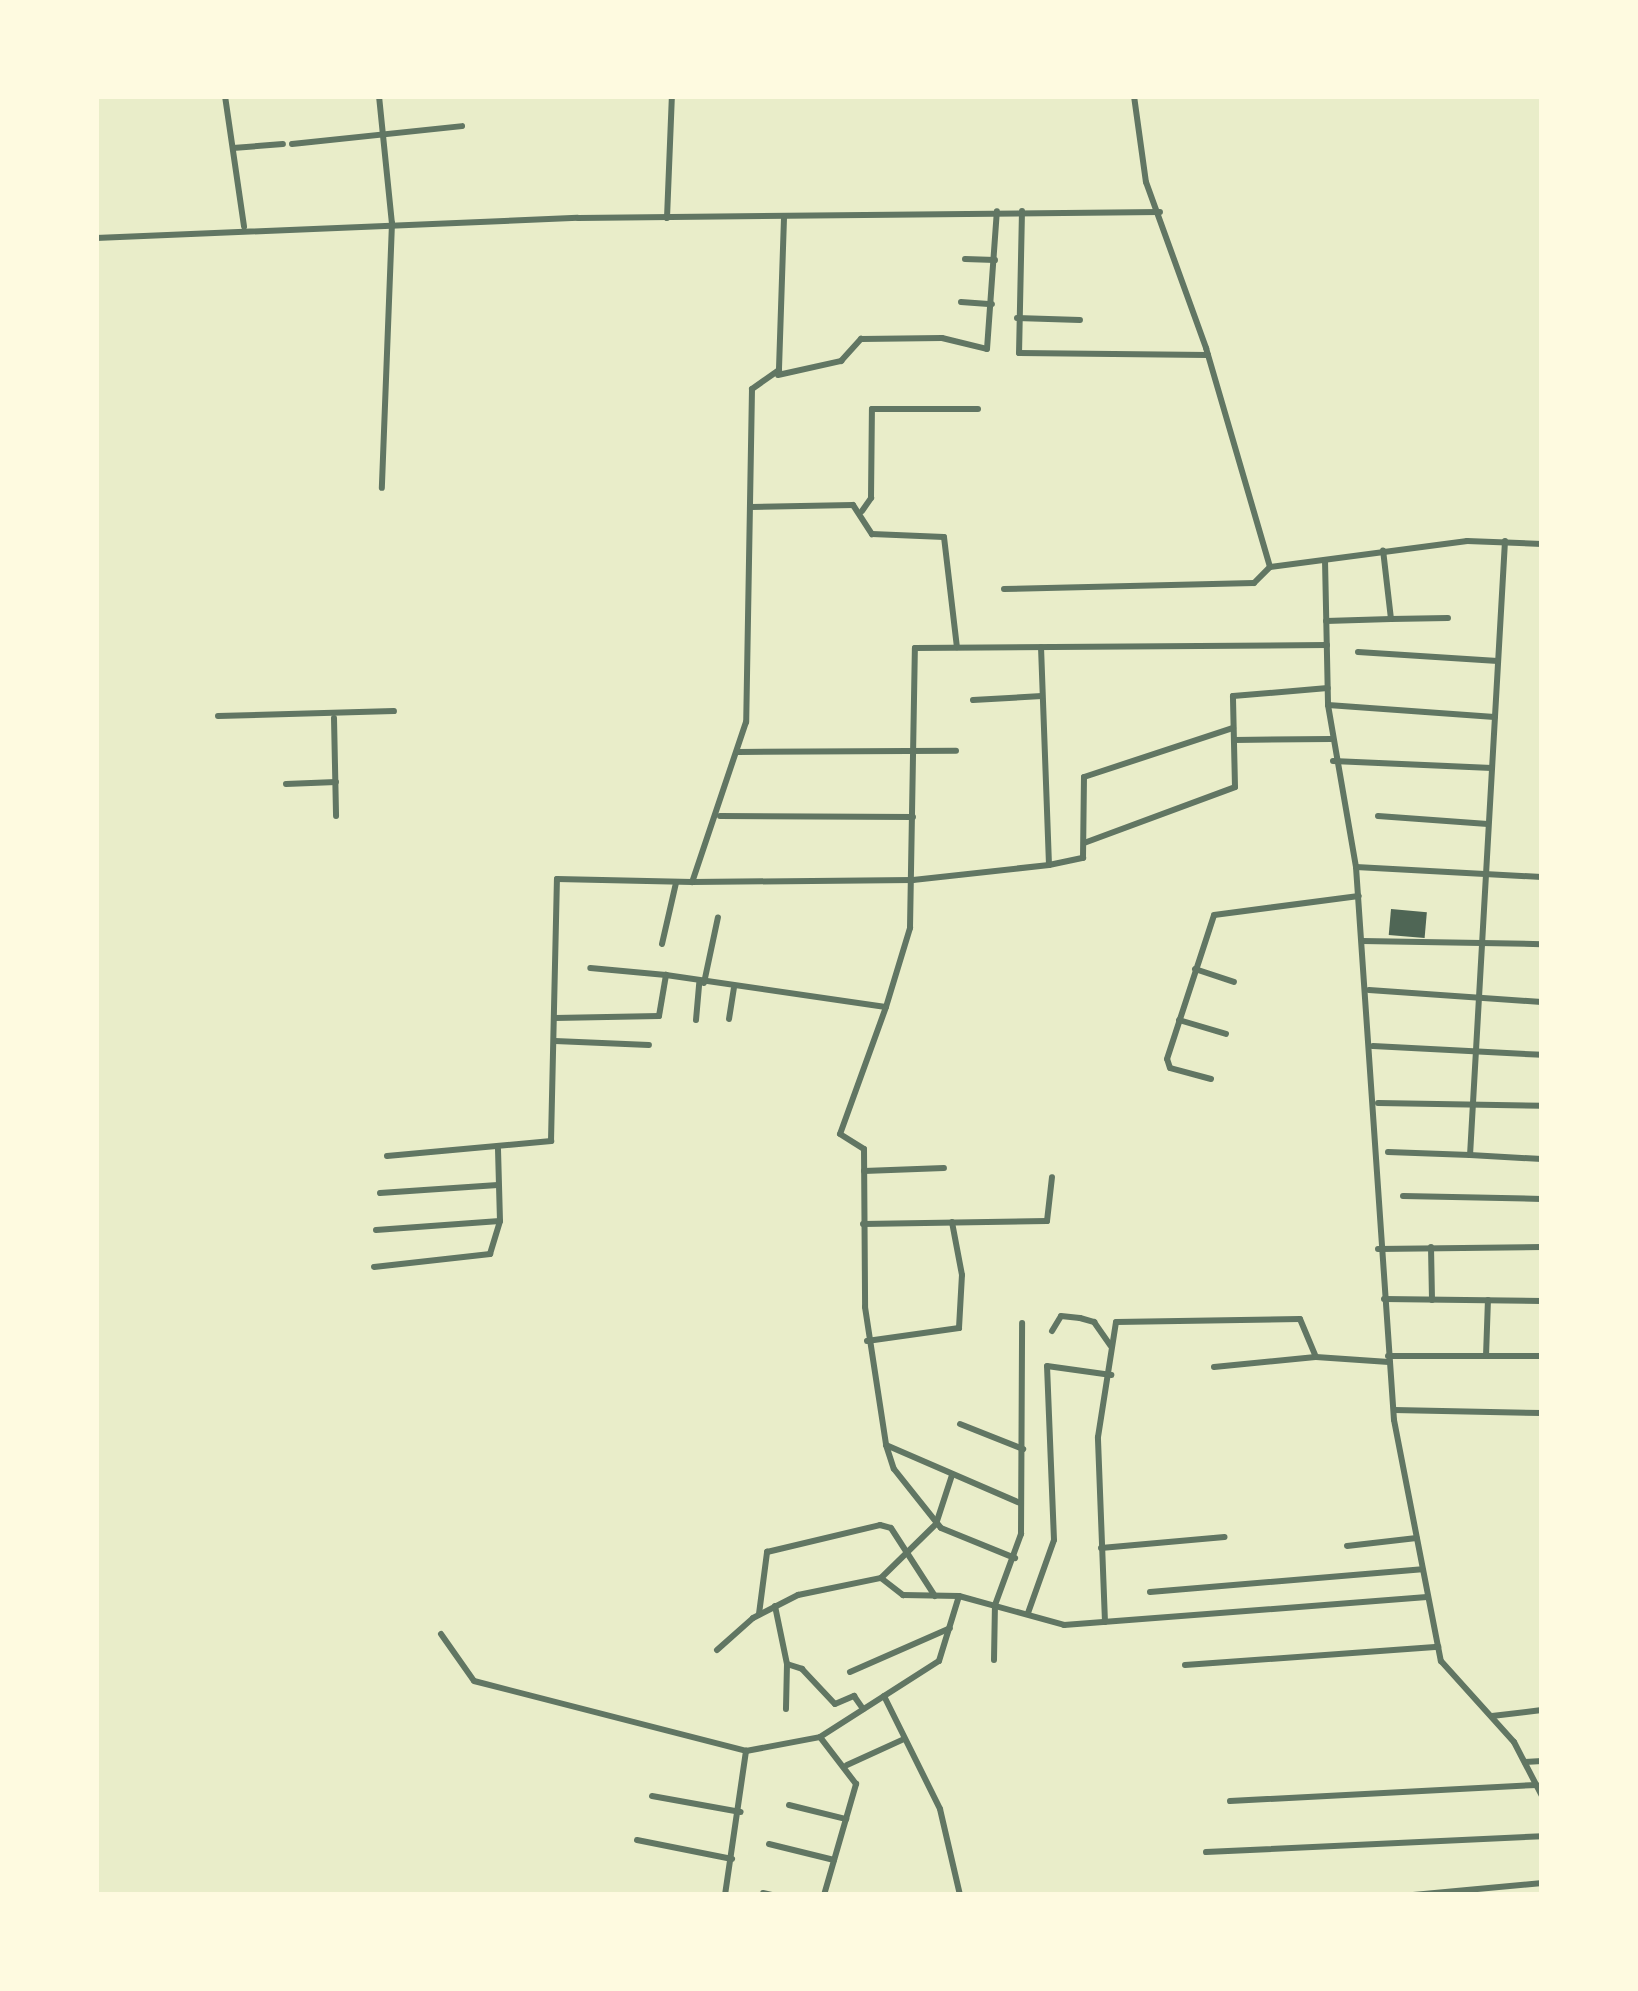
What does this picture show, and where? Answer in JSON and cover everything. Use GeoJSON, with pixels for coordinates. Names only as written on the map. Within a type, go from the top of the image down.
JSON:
{"type":"FeatureCollection","features":[{"type":"Feature","properties":{"kind":"street"},"geometry":{"type":"LineString","coordinates":[[225,96],[244,226]]}},
{"type":"Feature","properties":{"kind":"street"},"geometry":{"type":"LineString","coordinates":[[379,96],[392,223],[382,488]]}},
{"type":"Feature","properties":{"kind":"street"},"geometry":{"type":"LineString","coordinates":[[667,218],[672,96]]}},
{"type":"Feature","properties":{"kind":"street"},"geometry":{"type":"LineString","coordinates":[[1134,96],[1142,163],[1208,355],[1270,567]]}},
{"type":"Feature","properties":{"kind":"street"},"geometry":{"type":"LineString","coordinates":[[232,148],[461,126]]}},
{"type":"Feature","properties":{"kind":"street"},"geometry":{"type":"LineString","coordinates":[[692,882],[720,816],[748,705],[752,389],[778,375],[841,361],[861,339],[942,338],[987,349],[998,211]]}},
{"type":"Feature","properties":{"kind":"street"},"geometry":{"type":"LineString","coordinates":[[1022,212],[1017,317],[1022,354],[1208,355]]}},
{"type":"Feature","properties":{"kind":"street"},"geometry":{"type":"LineString","coordinates":[[96,238],[244,226],[1160,212]]}},
{"type":"Feature","properties":{"kind":"street"},"geometry":{"type":"LineString","coordinates":[[778,375],[784,218]]}},
{"type":"Feature","properties":{"kind":"street"},"geometry":{"type":"LineString","coordinates":[[965,259],[994,260]]}},
{"type":"Feature","properties":{"kind":"street"},"geometry":{"type":"LineString","coordinates":[[961,302],[992,304]]}},
{"type":"Feature","properties":{"kind":"street"},"geometry":{"type":"LineString","coordinates":[[1017,317],[1080,320]]}},
{"type":"Feature","properties":{"kind":"street"},"geometry":{"type":"LineString","coordinates":[[862,511],[871,497],[872,409],[978,409]]}},
{"type":"Feature","properties":{"kind":"street"},"geometry":{"type":"LineString","coordinates":[[751,507],[862,511]]}},
{"type":"Feature","properties":{"kind":"street"},"geometry":{"type":"LineString","coordinates":[[862,511],[872,534],[944,537],[957,647]]}},
{"type":"Feature","properties":{"kind":"street"},"geometry":{"type":"LineString","coordinates":[[1004,589],[1254,584],[1270,567],[1383,550],[1505,541],[1542,544]]}},
{"type":"Feature","properties":{"kind":"street"},"geometry":{"type":"LineString","coordinates":[[1470,1155],[1505,541]]}},
{"type":"Feature","properties":{"kind":"street"},"geometry":{"type":"LineString","coordinates":[[1383,550],[1390,619]]}},
{"type":"Feature","properties":{"kind":"street"},"geometry":{"type":"LineString","coordinates":[[1325,560],[1328,705],[1333,761],[1356,867],[1378,1249],[1394,1409],[1426,1597],[1448,1671],[1492,1716],[1525,1762],[1542,1796]]}},
{"type":"Feature","properties":{"kind":"street"},"geometry":{"type":"LineString","coordinates":[[1326,621],[1448,618]]}},
{"type":"Feature","properties":{"kind":"street"},"geometry":{"type":"LineString","coordinates":[[1016,1558],[936,1523],[893,1469],[867,1341],[863,1144],[841,1135],[909,937],[912,654],[957,647],[1327,645]]}},
{"type":"Feature","properties":{"kind":"street"},"geometry":{"type":"LineString","coordinates":[[1041,647],[1049,865]]}},
{"type":"Feature","properties":{"kind":"street"},"geometry":{"type":"LineString","coordinates":[[1358,652],[1498,661]]}},
{"type":"Feature","properties":{"kind":"street"},"geometry":{"type":"LineString","coordinates":[[1084,843],[1231,791],[1238,693],[1328,688]]}},
{"type":"Feature","properties":{"kind":"street"},"geometry":{"type":"LineString","coordinates":[[974,700],[1043,696]]}},
{"type":"Feature","properties":{"kind":"street"},"geometry":{"type":"LineString","coordinates":[[1328,705],[1495,717]]}},
{"type":"Feature","properties":{"kind":"street"},"geometry":{"type":"LineString","coordinates":[[218,716],[334,718],[394,711]]}},
{"type":"Feature","properties":{"kind":"street"},"geometry":{"type":"LineString","coordinates":[[334,718],[336,816]]}},
{"type":"Feature","properties":{"kind":"street"},"geometry":{"type":"LineString","coordinates":[[387,1156],[498,1148],[554,1137],[557,879],[676,883],[913,880],[1077,865],[1084,843],[1084,777],[1233,728]]}},
{"type":"Feature","properties":{"kind":"street"},"geometry":{"type":"LineString","coordinates":[[1234,740],[1331,739]]}},
{"type":"Feature","properties":{"kind":"street"},"geometry":{"type":"LineString","coordinates":[[738,752],[956,751]]}},
{"type":"Feature","properties":{"kind":"street"},"geometry":{"type":"LineString","coordinates":[[1333,761],[1492,768]]}},
{"type":"Feature","properties":{"kind":"street"},"geometry":{"type":"LineString","coordinates":[[286,784],[336,782]]}},
{"type":"Feature","properties":{"kind":"street"},"geometry":{"type":"LineString","coordinates":[[720,816],[913,817]]}},
{"type":"Feature","properties":{"kind":"street"},"geometry":{"type":"LineString","coordinates":[[1378,816],[1489,824]]}},
{"type":"Feature","properties":{"kind":"street"},"geometry":{"type":"LineString","coordinates":[[1356,867],[1542,878]]}},
{"type":"Feature","properties":{"kind":"street"},"geometry":{"type":"LineString","coordinates":[[662,944],[676,883]]}},
{"type":"Feature","properties":{"kind":"street"},"geometry":{"type":"LineString","coordinates":[[1211,1079],[1167,1064],[1214,915],[1358,896]]}},
{"type":"Feature","properties":{"kind":"street"},"geometry":{"type":"LineString","coordinates":[[696,1020],[718,917]]}},
{"type":"Feature","properties":{"kind":"street"},"geometry":{"type":"LineString","coordinates":[[1362,941],[1542,944]]}},
{"type":"Feature","properties":{"kind":"street"},"geometry":{"type":"LineString","coordinates":[[590,968],[886,1007]]}},
{"type":"Feature","properties":{"kind":"street"},"geometry":{"type":"LineString","coordinates":[[1195,969],[1234,982]]}},
{"type":"Feature","properties":{"kind":"street"},"geometry":{"type":"LineString","coordinates":[[555,1018],[657,1019],[666,975]]}},
{"type":"Feature","properties":{"kind":"street"},"geometry":{"type":"LineString","coordinates":[[729,1019],[734,988]]}},
{"type":"Feature","properties":{"kind":"street"},"geometry":{"type":"LineString","coordinates":[[1369,990],[1542,1001]]}},
{"type":"Feature","properties":{"kind":"street"},"geometry":{"type":"LineString","coordinates":[[1179,1020],[1226,1034]]}},
{"type":"Feature","properties":{"kind":"street"},"geometry":{"type":"LineString","coordinates":[[555,1041],[649,1045]]}},
{"type":"Feature","properties":{"kind":"street"},"geometry":{"type":"LineString","coordinates":[[1373,1046],[1542,1054]]}},
{"type":"Feature","properties":{"kind":"street"},"geometry":{"type":"LineString","coordinates":[[1378,1102],[1542,1106]]}},
{"type":"Feature","properties":{"kind":"street"},"geometry":{"type":"LineString","coordinates":[[374,1267],[483,1257],[494,1248],[500,1221],[498,1148]]}},
{"type":"Feature","properties":{"kind":"street"},"geometry":{"type":"LineString","coordinates":[[1388,1152],[1542,1160]]}},
{"type":"Feature","properties":{"kind":"street"},"geometry":{"type":"LineString","coordinates":[[864,1171],[944,1168]]}},
{"type":"Feature","properties":{"kind":"street"},"geometry":{"type":"LineString","coordinates":[[863,1223],[1047,1221],[1052,1177]]}},
{"type":"Feature","properties":{"kind":"street"},"geometry":{"type":"LineString","coordinates":[[380,1193],[498,1185]]}},
{"type":"Feature","properties":{"kind":"street"},"geometry":{"type":"LineString","coordinates":[[1402,1196],[1542,1198]]}},
{"type":"Feature","properties":{"kind":"street"},"geometry":{"type":"LineString","coordinates":[[376,1230],[500,1221]]}},
{"type":"Feature","properties":{"kind":"street"},"geometry":{"type":"LineString","coordinates":[[867,1341],[958,1328],[962,1275],[952,1222]]}},
{"type":"Feature","properties":{"kind":"street"},"geometry":{"type":"LineString","coordinates":[[1431,1247],[1432,1300]]}},
{"type":"Feature","properties":{"kind":"street"},"geometry":{"type":"LineString","coordinates":[[1378,1249],[1542,1247]]}},
{"type":"Feature","properties":{"kind":"street"},"geometry":{"type":"LineString","coordinates":[[1383,1299],[1542,1301]]}},
{"type":"Feature","properties":{"kind":"street"},"geometry":{"type":"LineString","coordinates":[[1486,1356],[1488,1300]]}},
{"type":"Feature","properties":{"kind":"street"},"geometry":{"type":"LineString","coordinates":[[1052,1331],[1060,1316],[1094,1322],[1113,1349]]}},
{"type":"Feature","properties":{"kind":"street"},"geometry":{"type":"LineString","coordinates":[[1105,1622],[1098,1437],[1120,1319],[1300,1319],[1316,1358]]}},
{"type":"Feature","properties":{"kind":"street"},"geometry":{"type":"LineString","coordinates":[[994,1660],[995,1604],[1016,1558],[1022,1504],[1022,1323]]}},
{"type":"Feature","properties":{"kind":"street"},"geometry":{"type":"LineString","coordinates":[[1214,1367],[1316,1358],[1542,1356]]}},
{"type":"Feature","properties":{"kind":"street"},"geometry":{"type":"LineString","coordinates":[[1027,1614],[1054,1540],[1047,1366],[1111,1375]]}},
{"type":"Feature","properties":{"kind":"street"},"geometry":{"type":"LineString","coordinates":[[1394,1409],[1542,1413]]}},
{"type":"Feature","properties":{"kind":"street"},"geometry":{"type":"LineString","coordinates":[[960,1424],[1024,1450]]}},
{"type":"Feature","properties":{"kind":"street"},"geometry":{"type":"LineString","coordinates":[[886,1445],[1022,1504]]}},
{"type":"Feature","properties":{"kind":"street"},"geometry":{"type":"LineString","coordinates":[[717,1650],[775,1605],[881,1578],[936,1523],[952,1474]]}},
{"type":"Feature","properties":{"kind":"street"},"geometry":{"type":"LineString","coordinates":[[759,1614],[764,1557],[773,1549],[886,1525],[935,1597]]}},
{"type":"Feature","properties":{"kind":"street"},"geometry":{"type":"LineString","coordinates":[[1101,1548],[1226,1537]]}},
{"type":"Feature","properties":{"kind":"street"},"geometry":{"type":"LineString","coordinates":[[1347,1546],[1417,1538]]}},
{"type":"Feature","properties":{"kind":"street"},"geometry":{"type":"LineString","coordinates":[[1150,1592],[1422,1569]]}},
{"type":"Feature","properties":{"kind":"street"},"geometry":{"type":"LineString","coordinates":[[881,1578],[903,1595],[959,1596],[1064,1625],[1426,1597]]}},
{"type":"Feature","properties":{"kind":"street"},"geometry":{"type":"LineString","coordinates":[[441,1634],[474,1681],[746,1750],[820,1737],[939,1661],[959,1596]]}},
{"type":"Feature","properties":{"kind":"street"},"geometry":{"type":"LineString","coordinates":[[775,1605],[787,1664],[786,1708]]}},
{"type":"Feature","properties":{"kind":"street"},"geometry":{"type":"LineString","coordinates":[[850,1672],[950,1628]]}},
{"type":"Feature","properties":{"kind":"street"},"geometry":{"type":"LineString","coordinates":[[1185,1665],[1438,1647]]}},
{"type":"Feature","properties":{"kind":"street"},"geometry":{"type":"LineString","coordinates":[[787,1664],[802,1669],[835,1705],[854,1696],[863,1709]]}},
{"type":"Feature","properties":{"kind":"street"},"geometry":{"type":"LineString","coordinates":[[884,1696],[946,1825],[960,1895]]}},
{"type":"Feature","properties":{"kind":"street"},"geometry":{"type":"LineString","coordinates":[[1492,1716],[1542,1710]]}},
{"type":"Feature","properties":{"kind":"street"},"geometry":{"type":"LineString","coordinates":[[820,1737],[847,1765],[856,1784],[824,1895]]}},
{"type":"Feature","properties":{"kind":"street"},"geometry":{"type":"LineString","coordinates":[[847,1765],[905,1738]]}},
{"type":"Feature","properties":{"kind":"street"},"geometry":{"type":"LineString","coordinates":[[725,1895],[741,1812],[746,1750]]}},
{"type":"Feature","properties":{"kind":"street"},"geometry":{"type":"LineString","coordinates":[[1525,1762],[1542,1761]]}},
{"type":"Feature","properties":{"kind":"street"},"geometry":{"type":"LineString","coordinates":[[1230,1801],[1537,1785]]}},
{"type":"Feature","properties":{"kind":"street"},"geometry":{"type":"LineString","coordinates":[[652,1796],[741,1812]]}},
{"type":"Feature","properties":{"kind":"street"},"geometry":{"type":"LineString","coordinates":[[789,1804],[846,1819]]}},
{"type":"Feature","properties":{"kind":"street"},"geometry":{"type":"LineString","coordinates":[[1206,1852],[1542,1836]]}},
{"type":"Feature","properties":{"kind":"street"},"geometry":{"type":"LineString","coordinates":[[637,1840],[732,1858]]}},
{"type":"Feature","properties":{"kind":"street"},"geometry":{"type":"LineString","coordinates":[[769,1844],[834,1860]]}},
{"type":"Feature","properties":{"kind":"street"},"geometry":{"type":"LineString","coordinates":[[1413,1895],[1542,1883]]}},
{"type":"Feature","properties":{"kind":"building"},"geometry":{"type":"Polygon","coordinates":[[[1391,909],[1427,912],[1425,938],[1389,935],[1391,909]]]}}]}
